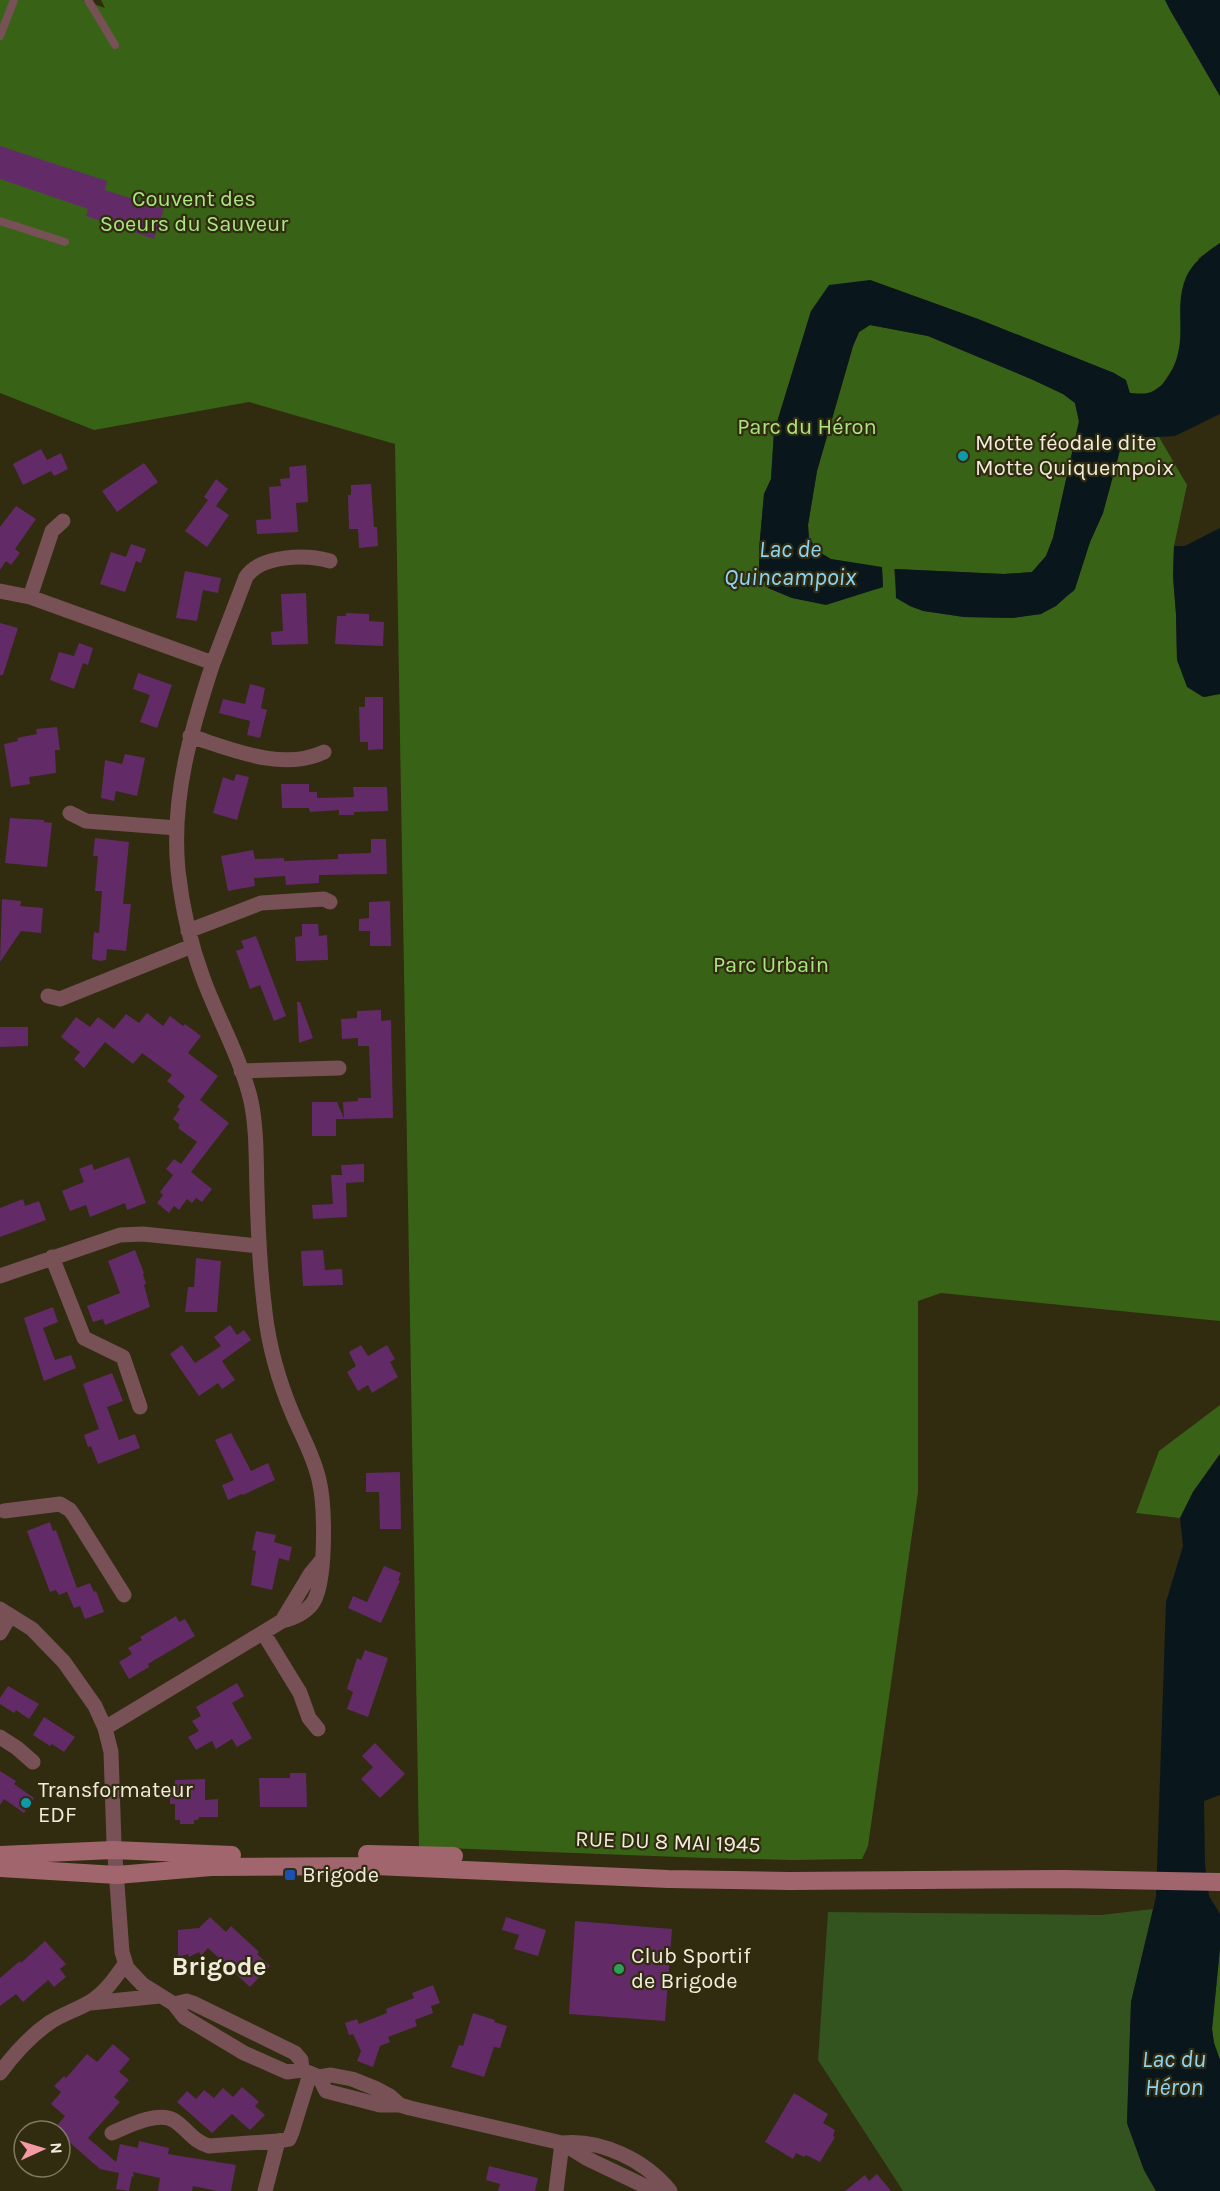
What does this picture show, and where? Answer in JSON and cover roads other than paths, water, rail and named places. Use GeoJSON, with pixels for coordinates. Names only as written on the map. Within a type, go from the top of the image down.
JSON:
{"type":"FeatureCollection","features":[{"type":"Feature","properties":{"kind":"main road","name":"RUE DU 8 MAI 1945"},"geometry":{"type":"LineString","coordinates":[[0,1855],[115,1850],[214,1855],[425,1854],[794,1871],[1001,1867],[1220,1882]]}},
{"type":"Feature","properties":{"kind":"main road","name":"RUE DU 8 MAI 1945"},"geometry":{"type":"LineString","coordinates":[[0,1868],[117,1875],[212,1867],[375,1866],[668,1879],[789,1881],[1141,1875],[1220,1870]]}},
{"type":"Feature","properties":{"kind":"street"},"geometry":{"type":"LineString","coordinates":[[30,597],[52,531],[63,521]]}},
{"type":"Feature","properties":{"kind":"street"},"geometry":{"type":"LineString","coordinates":[[105,1728],[282,1622],[310,1573],[321,1562],[322,1505],[319,1480],[277,1371],[265,1313],[259,1246],[255,1131],[251,1102],[190,939],[179,878],[177,828],[181,780],[190,736],[213,663],[249,572],[261,563],[276,559],[321,558],[330,561]]}},
{"type":"Feature","properties":{"kind":"street"},"geometry":{"type":"LineString","coordinates":[[0,591],[30,597],[213,663]]}},
{"type":"Feature","properties":{"kind":"street"},"geometry":{"type":"LineString","coordinates":[[190,736],[264,759],[314,757],[324,752]]}},
{"type":"Feature","properties":{"kind":"street"},"geometry":{"type":"LineString","coordinates":[[70,813],[86,821],[177,828]]}},
{"type":"Feature","properties":{"kind":"street"},"geometry":{"type":"LineString","coordinates":[[48,996],[60,999],[190,939],[261,903],[324,899],[330,902]]}},
{"type":"Feature","properties":{"kind":"street"},"geometry":{"type":"LineString","coordinates":[[241,1071],[339,1068]]}},
{"type":"Feature","properties":{"kind":"street"},"geometry":{"type":"LineString","coordinates":[[0,1276],[110,1237],[131,1234],[259,1246]]}},
{"type":"Feature","properties":{"kind":"street"},"geometry":{"type":"LineString","coordinates":[[52,1257],[84,1338],[123,1357],[140,1407]]}},
{"type":"Feature","properties":{"kind":"street"},"geometry":{"type":"LineString","coordinates":[[1,1510],[51,1504],[65,1506],[75,1517],[124,1595]]}},
{"type":"Feature","properties":{"kind":"street"},"geometry":{"type":"LineString","coordinates":[[0,1633],[5,1612],[32,1629],[64,1662],[95,1706],[105,1728],[111,1752],[115,1850],[122,1952],[125,1964],[136,1978],[167,2000],[184,2017],[244,2053],[287,2072],[310,2074]]}},
{"type":"Feature","properties":{"kind":"street"},"geometry":{"type":"LineString","coordinates":[[264,1634],[300,1693],[309,1718],[318,1729]]}},
{"type":"Feature","properties":{"kind":"street"},"geometry":{"type":"LineString","coordinates":[[0,1737],[33,1762]]}},
{"type":"Feature","properties":{"kind":"street"},"geometry":{"type":"LineString","coordinates":[[88,2004],[103,1992],[125,1964]]}},
{"type":"Feature","properties":{"kind":"street"},"geometry":{"type":"LineString","coordinates":[[0,2073],[35,2033],[63,2014],[88,2004],[136,1997],[187,2001],[295,2053],[326,2091],[380,2105],[400,2105],[562,2143],[586,2143],[614,2151],[645,2169],[670,2191]]}},
{"type":"Feature","properties":{"kind":"street"},"geometry":{"type":"LineString","coordinates":[[112,2133],[142,2120],[166,2118],[175,2121],[201,2144],[209,2146],[289,2139],[310,2074]]}},
{"type":"Feature","properties":{"kind":"street"},"geometry":{"type":"LineString","coordinates":[[265,2191],[278,2141]]}},
{"type":"Feature","properties":{"kind":"street"},"geometry":{"type":"LineString","coordinates":[[556,2191],[562,2143]]}},
{"type":"Feature","properties":{"kind":"street"},"geometry":{"type":"LineString","coordinates":[[562,2143],[586,2158],[655,2191]]}},
{"type":"Feature","properties":{"kind":"lane"},"geometry":{"type":"LineString","coordinates":[[0,36],[14,0]]}},
{"type":"Feature","properties":{"kind":"lane"},"geometry":{"type":"LineString","coordinates":[[88,0],[115,45]]}},
{"type":"Feature","properties":{"kind":"lane"},"geometry":{"type":"LineString","coordinates":[[0,221],[65,242]]}},
{"type":"Feature","properties":{"kind":"water"},"geometry":{"type":"Polygon","coordinates":[[[1165,0],[1220,0],[1220,96],[1170,10],[1165,0]]]}},
{"type":"Feature","properties":{"kind":"water","name":"Lac de Quincampoix"},"geometry":{"type":"Polygon","coordinates":[[[1220,243],[1220,414],[1175,436],[1123,439],[1103,513],[1090,542],[1075,589],[1056,606],[1041,614],[1013,618],[964,617],[923,611],[896,598],[895,569],[1004,574],[1032,572],[1046,556],[1053,538],[1079,421],[1075,403],[1063,394],[1031,379],[928,336],[870,325],[859,332],[853,346],[817,471],[808,525],[809,539],[821,553],[831,559],[882,567],[883,587],[826,605],[792,598],[768,588],[759,571],[759,550],[764,494],[771,479],[774,432],[811,311],[829,285],[870,280],[978,319],[1114,373],[1126,380],[1130,393],[1143,394],[1157,389],[1169,375],[1179,351],[1180,304],[1185,280],[1195,263],[1220,243]]]}},
{"type":"Feature","properties":{"kind":"water"},"geometry":{"type":"Polygon","coordinates":[[[1220,528],[1220,694],[1203,697],[1187,687],[1177,660],[1174,546],[1185,546],[1220,528]]]}},
{"type":"Feature","properties":{"kind":"water","name":"Lac du Héron"},"geometry":{"type":"Polygon","coordinates":[[[1220,1454],[1220,1795],[1204,1801],[1205,1864],[1209,1896],[1220,1914],[1220,1948],[1212,2029],[1220,2060],[1220,2191],[1156,2191],[1144,2170],[1127,2123],[1131,2002],[1156,1897],[1166,1602],[1183,1546],[1180,1518],[1193,1492],[1220,1454]]]}},
{"type":"Feature","properties":{"kind":"place","name":"Motte féodale dite Motte Quiquempoix"},"geometry":{"type":"Point","coordinates":[963,456]}},
{"type":"Feature","properties":{"kind":"place","name":"Transformateur EDF"},"geometry":{"type":"Point","coordinates":[26,1803]}},
{"type":"Feature","properties":{"kind":"place","name":"Brigode"},"geometry":{"type":"Point","coordinates":[290,1875]}},
{"type":"Feature","properties":{"kind":"place","name":"Club Sportif de Brigode"},"geometry":{"type":"Point","coordinates":[619,1969]}},
{"type":"Feature","properties":{"kind":"district","name":"Brigode"},"geometry":{"type":"Point","coordinates":[219,1966]}},
{"type":"Feature","properties":{"kind":"park label","name":"Couvent des Soeurs du Sauveur"},"geometry":{"type":"Point","coordinates":[194,212]}},
{"type":"Feature","properties":{"kind":"park label","name":"Parc du Héron"},"geometry":{"type":"Point","coordinates":[807,427]}},
{"type":"Feature","properties":{"kind":"park label","name":"Parc Urbain"},"geometry":{"type":"Point","coordinates":[771,965]}}]}
